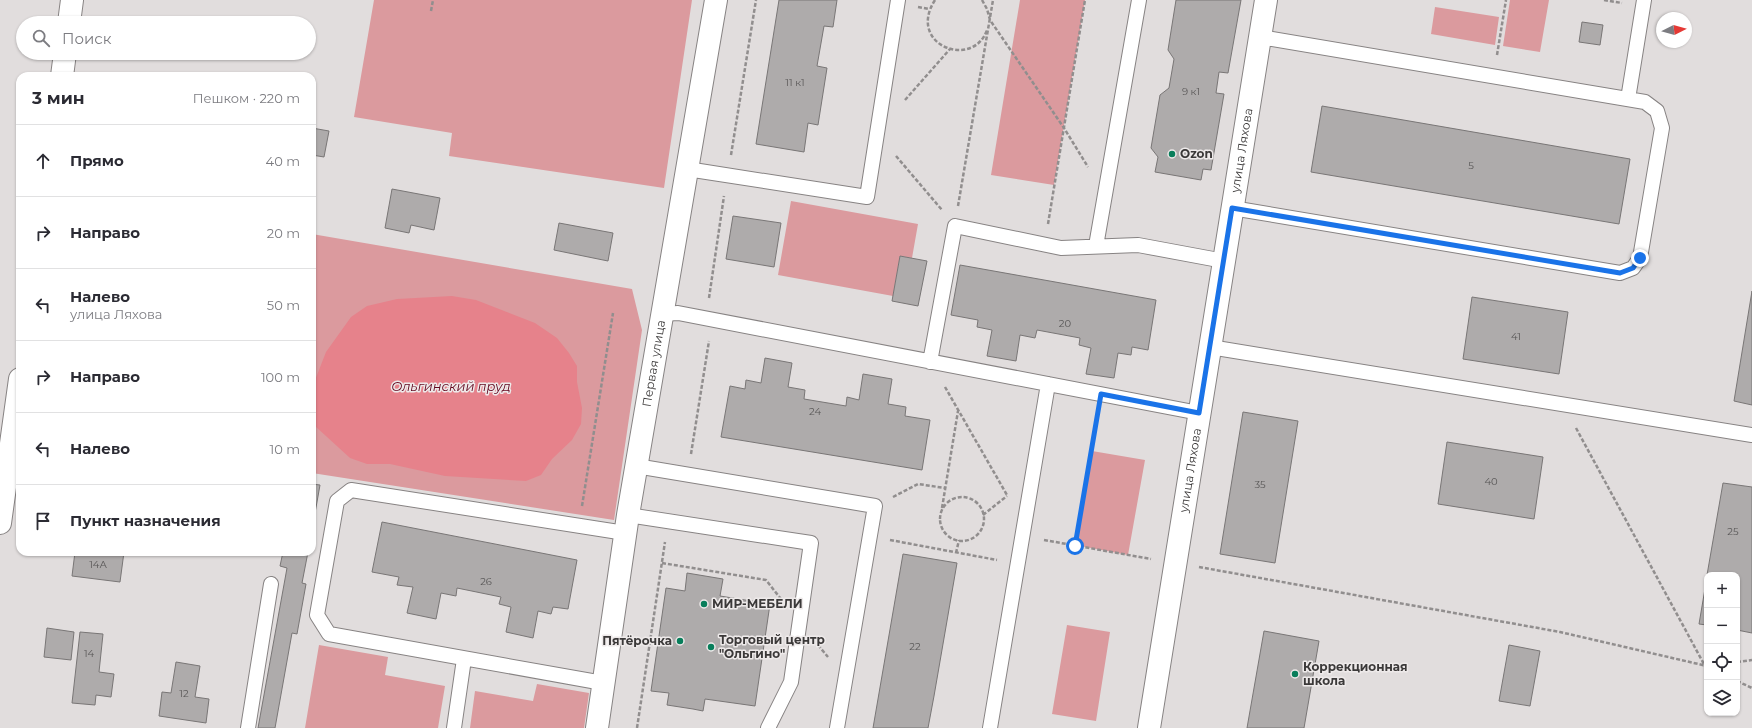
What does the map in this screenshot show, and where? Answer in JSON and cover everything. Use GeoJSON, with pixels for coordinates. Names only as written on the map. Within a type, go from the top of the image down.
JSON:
{"type":"FeatureCollection","features":[{"type":"Feature","properties":{"kind":"street"},"geometry":{"type":"LineString","coordinates":[[70,16],[72,0]]}},
{"type":"Feature","properties":{"kind":"street","name":"Первая улица"},"geometry":{"type":"LineString","coordinates":[[602,727],[603,683],[626,524],[716,0]]}},
{"type":"Feature","properties":{"kind":"street","name":"улица Ляхова"},"geometry":{"type":"LineString","coordinates":[[1148,728],[1266,0]]}},
{"type":"Feature","properties":{"kind":"street"},"geometry":{"type":"LineString","coordinates":[[63,72],[64,60]]}},
{"type":"Feature","properties":{"kind":"street"},"geometry":{"type":"LineString","coordinates":[[0,523],[16,408]]}},
{"type":"Feature","properties":{"kind":"lane"},"geometry":{"type":"LineString","coordinates":[[687,169],[867,197],[898,0]]}},
{"type":"Feature","properties":{"kind":"lane"},"geometry":{"type":"LineString","coordinates":[[1096,246],[1140,0]]}},
{"type":"Feature","properties":{"kind":"lane"},"geometry":{"type":"LineString","coordinates":[[1628,99],[1644,0]]}},
{"type":"Feature","properties":{"kind":"lane"},"geometry":{"type":"LineString","coordinates":[[1232,208],[1620,273],[1633,268],[1640,258],[1662,128],[1657,111],[1645,102],[1260,38]]}},
{"type":"Feature","properties":{"kind":"lane"},"geometry":{"type":"LineString","coordinates":[[930,362],[955,226],[1061,248],[1138,245],[1224,261]]}},
{"type":"Feature","properties":{"kind":"lane"},"geometry":{"type":"LineString","coordinates":[[662,314],[678,313],[1199,413]]}},
{"type":"Feature","properties":{"kind":"lane"},"geometry":{"type":"LineString","coordinates":[[1210,346],[1752,435]]}},
{"type":"Feature","properties":{"kind":"lane"},"geometry":{"type":"LineString","coordinates":[[990,728],[1048,384]]}},
{"type":"Feature","properties":{"kind":"lane"},"geometry":{"type":"LineString","coordinates":[[636,466],[875,506],[837,728]]}},
{"type":"Feature","properties":{"kind":"lane"},"geometry":{"type":"LineString","coordinates":[[603,683],[329,634],[317,615],[337,501],[352,490],[579,526],[669,521],[811,543],[791,682],[768,728]]}},
{"type":"Feature","properties":{"kind":"lane"},"geometry":{"type":"LineString","coordinates":[[248,728],[271,584]]}},
{"type":"Feature","properties":{"kind":"lane"},"geometry":{"type":"LineString","coordinates":[[454,728],[464,659]]}},
{"type":"Feature","properties":{"kind":"path"},"geometry":{"type":"LineString","coordinates":[[431,11],[432,0]]}},
{"type":"Feature","properties":{"kind":"path"},"geometry":{"type":"LineString","coordinates":[[682,474],[690,458],[710,337],[709,290],[756,0]]}},
{"type":"Feature","properties":{"kind":"path"},"geometry":{"type":"LineString","coordinates":[[935,0],[929,9],[927,20],[929,30],[935,39],[950,49],[971,48],[986,33],[990,20]]}},
{"type":"Feature","properties":{"kind":"path"},"geometry":{"type":"LineString","coordinates":[[982,0],[987,9],[990,20],[1064,128],[1106,196]]}},
{"type":"Feature","properties":{"kind":"path"},"geometry":{"type":"LineString","coordinates":[[955,226],[993,0]]}},
{"type":"Feature","properties":{"kind":"path"},"geometry":{"type":"LineString","coordinates":[[1044,245],[1085,0]]}},
{"type":"Feature","properties":{"kind":"path"},"geometry":{"type":"LineString","coordinates":[[1493,76],[1506,0]]}},
{"type":"Feature","properties":{"kind":"path"},"geometry":{"type":"LineString","coordinates":[[903,103],[950,49]]}},
{"type":"Feature","properties":{"kind":"path"},"geometry":{"type":"LineString","coordinates":[[877,133],[955,226]]}},
{"type":"Feature","properties":{"kind":"path"},"geometry":{"type":"LineString","coordinates":[[579,526],[613,313]]}},
{"type":"Feature","properties":{"kind":"path"},"geometry":{"type":"LineString","coordinates":[[930,362],[1008,496],[1023,531],[1075,546],[1560,632],[1704,666]]}},
{"type":"Feature","properties":{"kind":"path"},"geometry":{"type":"LineString","coordinates":[[1075,546],[1101,394]]}},
{"type":"Feature","properties":{"kind":"path"},"geometry":{"type":"LineString","coordinates":[[1563,404],[1704,662]]}},
{"type":"Feature","properties":{"kind":"path"},"geometry":{"type":"LineString","coordinates":[[941,511],[951,500],[962,497],[970,498],[981,508],[983,523],[980,530],[968,539],[959,540],[946,534],[942,527],[940,518],[941,511],[958,410]]}},
{"type":"Feature","properties":{"kind":"path"},"geometry":{"type":"LineString","coordinates":[[875,506],[918,484],[945,488]]}},
{"type":"Feature","properties":{"kind":"path"},"geometry":{"type":"LineString","coordinates":[[983,515],[1008,496]]}},
{"type":"Feature","properties":{"kind":"path"},"geometry":{"type":"LineString","coordinates":[[637,728],[669,521]]}},
{"type":"Feature","properties":{"kind":"path"},"geometry":{"type":"LineString","coordinates":[[870,536],[1018,564]]}},
{"type":"Feature","properties":{"kind":"path"},"geometry":{"type":"LineString","coordinates":[[956,553],[959,540]]}},
{"type":"Feature","properties":{"kind":"path"},"geometry":{"type":"LineString","coordinates":[[662,563],[766,580],[845,679]]}},
{"type":"Feature","properties":{"kind":"path"},"geometry":{"type":"LineString","coordinates":[[1740,662],[1752,660]]}},
{"type":"Feature","properties":{"kind":"path"},"geometry":{"type":"LineString","coordinates":[[1740,682],[1752,688]]}},
{"type":"Feature","properties":{"kind":"shaded area"},"geometry":{"type":"Polygon","coordinates":[[[374,0],[692,0],[664,188],[449,156],[452,133],[354,117],[374,0]]]}},
{"type":"Feature","properties":{"kind":"shaded area"},"geometry":{"type":"Polygon","coordinates":[[[1020,0],[1085,0],[1054,185],[991,175],[1020,0]]]}},
{"type":"Feature","properties":{"kind":"shaded area"},"geometry":{"type":"Polygon","coordinates":[[[1510,0],[1549,0],[1540,52],[1503,46],[1510,0]]]}},
{"type":"Feature","properties":{"kind":"shaded area"},"geometry":{"type":"Polygon","coordinates":[[[1435,7],[1499,17],[1495,45],[1431,34],[1435,7]]]}},
{"type":"Feature","properties":{"kind":"shaded area"},"geometry":{"type":"Polygon","coordinates":[[[791,201],[918,224],[912,258],[900,256],[893,296],[778,275],[791,201]]]}},
{"type":"Feature","properties":{"kind":"shaded area"},"geometry":{"type":"Polygon","coordinates":[[[316,235],[632,289],[642,330],[614,520],[316,474],[316,235]]]}},
{"type":"Feature","properties":{"kind":"shaded area"},"geometry":{"type":"Polygon","coordinates":[[[1092,451],[1145,460],[1128,555],[1075,545],[1092,451]]]}},
{"type":"Feature","properties":{"kind":"shaded area"},"geometry":{"type":"Polygon","coordinates":[[[1067,625],[1110,632],[1096,721],[1052,714],[1067,625]]]}},
{"type":"Feature","properties":{"kind":"shaded area"},"geometry":{"type":"Polygon","coordinates":[[[319,645],[388,657],[385,675],[445,686],[438,728],[305,728],[319,645]]]}},
{"type":"Feature","properties":{"kind":"shaded area"},"geometry":{"type":"Polygon","coordinates":[[[537,684],[589,693],[584,728],[470,728],[475,691],[533,701],[537,684]]]}},
{"type":"Feature","properties":{"kind":"water","name":"Ольгинский пруд"},"geometry":{"type":"Polygon","coordinates":[[[452,296],[476,300],[535,323],[557,338],[577,366],[577,382],[582,408],[581,424],[572,440],[552,459],[541,475],[526,481],[445,476],[390,464],[367,464],[350,458],[316,427],[316,378],[326,352],[351,317],[367,306],[397,299],[452,296]]]}},
{"type":"Feature","properties":{"kind":"building"},"geometry":{"type":"Polygon","coordinates":[[[779,0],[837,0],[833,27],[824,26],[817,66],[827,68],[818,125],[808,123],[804,152],[756,144],[779,0]]]}},
{"type":"Feature","properties":{"kind":"building"},"geometry":{"type":"Polygon","coordinates":[[[1176,0],[1241,0],[1228,73],[1219,72],[1216,93],[1224,94],[1211,170],[1203,169],[1201,180],[1155,172],[1158,157],[1151,148],[1160,95],[1169,88],[1174,59],[1168,50],[1176,0]]]}},
{"type":"Feature","properties":{"kind":"building"},"geometry":{"type":"Polygon","coordinates":[[[1582,22],[1603,25],[1600,45],[1579,42],[1582,22]]]}},
{"type":"Feature","properties":{"kind":"building"},"geometry":{"type":"Polygon","coordinates":[[[1322,106],[1630,159],[1619,224],[1311,172],[1322,106]]]}},
{"type":"Feature","properties":{"kind":"building"},"geometry":{"type":"Polygon","coordinates":[[[316,129],[329,131],[324,157],[316,156],[316,129]]]}},
{"type":"Feature","properties":{"kind":"building"},"geometry":{"type":"Polygon","coordinates":[[[392,189],[440,198],[434,230],[411,225],[409,233],[385,228],[392,189]]]}},
{"type":"Feature","properties":{"kind":"building"},"geometry":{"type":"Polygon","coordinates":[[[733,216],[781,223],[774,267],[726,259],[733,216]]]}},
{"type":"Feature","properties":{"kind":"building"},"geometry":{"type":"Polygon","coordinates":[[[559,223],[613,233],[608,261],[554,250],[559,223]]]}},
{"type":"Feature","properties":{"kind":"building"},"geometry":{"type":"Polygon","coordinates":[[[900,256],[927,261],[918,306],[892,301],[900,256]]]}},
{"type":"Feature","properties":{"kind":"building"},"geometry":{"type":"Polygon","coordinates":[[[960,265],[1156,300],[1148,350],[1132,347],[1131,355],[1118,353],[1114,378],[1086,374],[1091,348],[1079,345],[1080,338],[1037,330],[1035,338],[1020,335],[1016,361],[987,356],[992,330],[977,327],[978,320],[951,315],[960,265]]]}},
{"type":"Feature","properties":{"kind":"building"},"geometry":{"type":"Polygon","coordinates":[[[1752,291],[1752,405],[1734,401],[1752,291]]]}},
{"type":"Feature","properties":{"kind":"building"},"geometry":{"type":"Polygon","coordinates":[[[1472,297],[1568,312],[1559,374],[1463,359],[1472,297]]]}},
{"type":"Feature","properties":{"kind":"building"},"geometry":{"type":"Polygon","coordinates":[[[765,358],[792,363],[788,387],[805,390],[804,399],[846,406],[847,397],[859,400],[863,374],[892,379],[888,404],[906,407],[905,416],[930,420],[922,470],[721,437],[730,386],[745,389],[746,380],[761,383],[765,358]]]}},
{"type":"Feature","properties":{"kind":"building"},"geometry":{"type":"Polygon","coordinates":[[[1243,412],[1298,421],[1275,563],[1220,554],[1243,412]]]}},
{"type":"Feature","properties":{"kind":"building"},"geometry":{"type":"Polygon","coordinates":[[[1447,442],[1543,457],[1534,519],[1438,504],[1447,442]]]}},
{"type":"Feature","properties":{"kind":"building"},"geometry":{"type":"Polygon","coordinates":[[[1723,483],[1752,487],[1752,633],[1740,631],[1740,572],[1708,572],[1723,483]]]}},
{"type":"Feature","properties":{"kind":"building"},"geometry":{"type":"Polygon","coordinates":[[[316,484],[320,485],[316,508],[316,484]]]}},
{"type":"Feature","properties":{"kind":"building"},"geometry":{"type":"Polygon","coordinates":[[[382,522],[577,560],[568,609],[553,607],[551,614],[538,611],[533,638],[506,632],[511,607],[499,604],[501,597],[457,588],[456,596],[441,593],[436,619],[407,613],[413,587],[397,585],[399,577],[372,572],[382,522]]]}},
{"type":"Feature","properties":{"kind":"building"},"geometry":{"type":"Polygon","coordinates":[[[903,554],[957,563],[928,728],[873,728],[903,554]]]}},
{"type":"Feature","properties":{"kind":"building"},"geometry":{"type":"Polygon","coordinates":[[[74,556],[123,556],[120,582],[72,576],[74,556]]]}},
{"type":"Feature","properties":{"kind":"building"},"geometry":{"type":"Polygon","coordinates":[[[282,556],[307,556],[302,583],[306,584],[297,634],[292,633],[275,728],[258,728],[287,568],[280,566],[282,556]]]}},
{"type":"Feature","properties":{"kind":"building","name":"Торговый центр \"Ольгино\""},"geometry":{"type":"Polygon","coordinates":[[[687,573],[723,579],[720,596],[770,604],[755,706],[705,699],[703,711],[667,705],[669,693],[651,691],[666,588],[685,591],[687,573]]]}},
{"type":"Feature","properties":{"kind":"building"},"geometry":{"type":"Polygon","coordinates":[[[1704,595],[1704,625],[1699,624],[1704,595]]]}},
{"type":"Feature","properties":{"kind":"building"},"geometry":{"type":"Polygon","coordinates":[[[47,628],[74,632],[71,660],[44,657],[47,628]]]}},
{"type":"Feature","properties":{"kind":"building"},"geometry":{"type":"Polygon","coordinates":[[[1264,631],[1319,641],[1304,728],[1247,728],[1264,631]]]}},
{"type":"Feature","properties":{"kind":"building"},"geometry":{"type":"Polygon","coordinates":[[[80,632],[103,634],[99,672],[114,674],[111,697],[96,695],[95,705],[72,703],[80,632]]]}},
{"type":"Feature","properties":{"kind":"building"},"geometry":{"type":"Polygon","coordinates":[[[1509,645],[1540,651],[1530,706],[1499,701],[1509,645]]]}},
{"type":"Feature","properties":{"kind":"building"},"geometry":{"type":"Polygon","coordinates":[[[176,662],[200,666],[195,697],[209,699],[206,723],[159,716],[162,692],[171,693],[176,662]]]}},
{"type":"Feature","properties":{"kind":"place","name":"Ozon"},"geometry":{"type":"Point","coordinates":[1172,154]}},
{"type":"Feature","properties":{"kind":"place","name":"МИР-МЕБЕЛИ"},"geometry":{"type":"Point","coordinates":[704,604]}},
{"type":"Feature","properties":{"kind":"place","name":"Пятёрочка"},"geometry":{"type":"Point","coordinates":[680,641]}},
{"type":"Feature","properties":{"kind":"place","name":"Торговый центр \"Ольгино\""},"geometry":{"type":"Point","coordinates":[711,647]}},
{"type":"Feature","properties":{"kind":"place","name":"Коррекционная школа"},"geometry":{"type":"Point","coordinates":[1295,674]}},
{"type":"Feature","properties":{"kind":"route"},"geometry":{"type":"LineString","coordinates":[[1075,546],[1101,394],[1199,413],[1232,208],[1620,273],[1633,268],[1640,258]]}}]}
